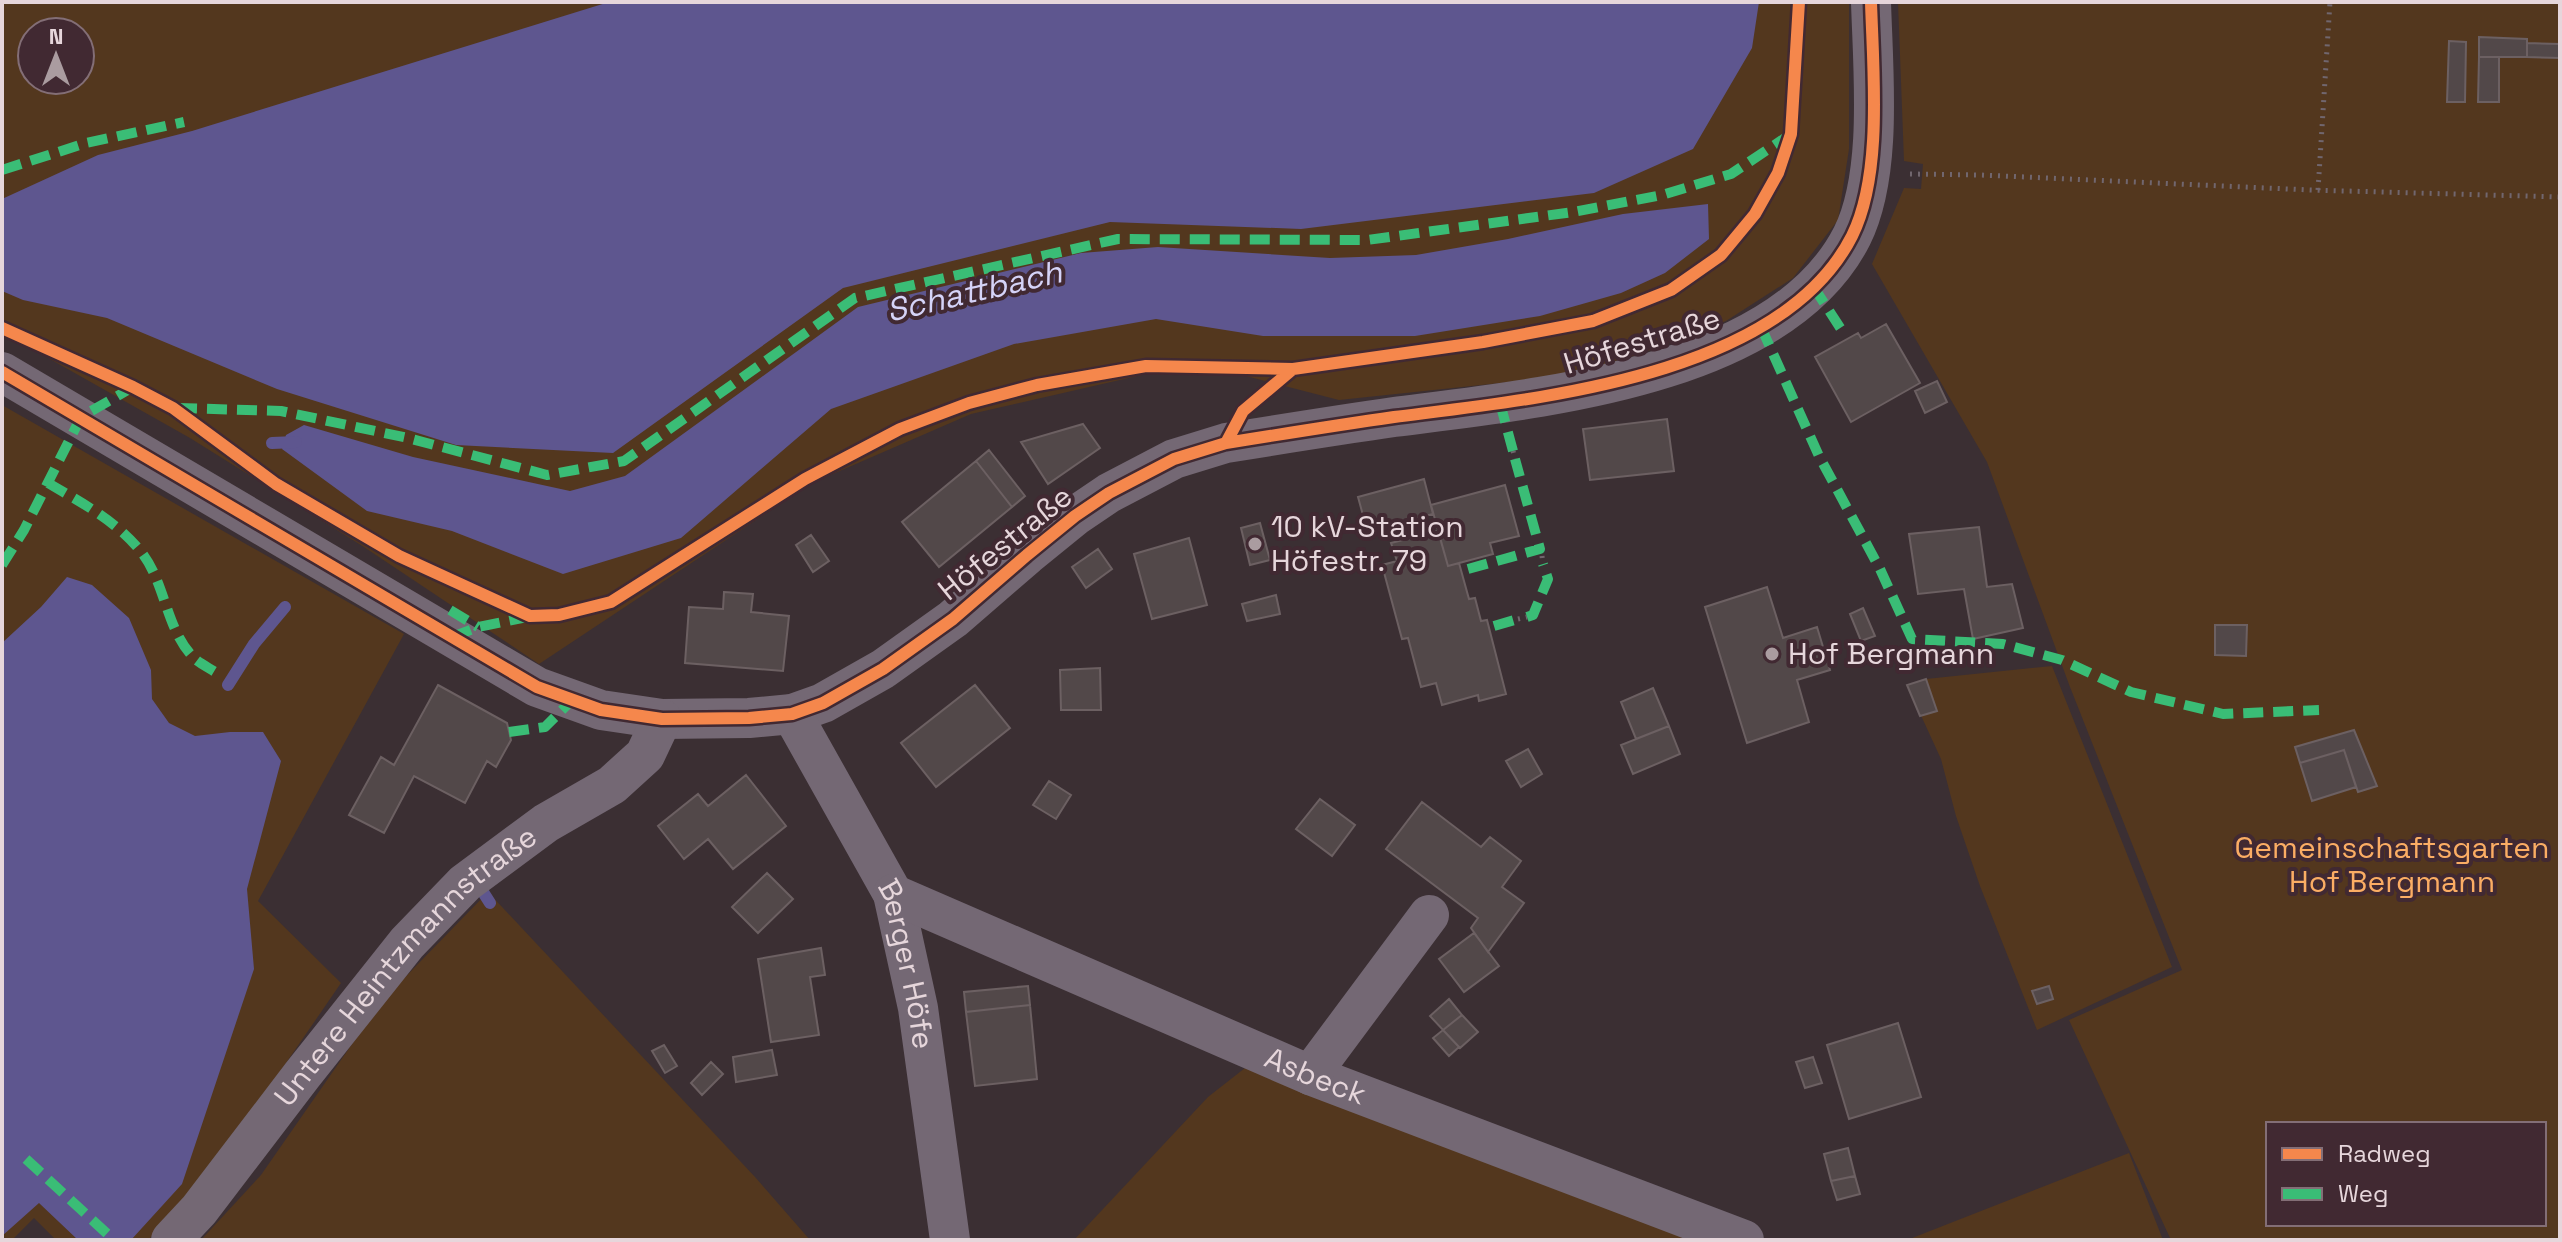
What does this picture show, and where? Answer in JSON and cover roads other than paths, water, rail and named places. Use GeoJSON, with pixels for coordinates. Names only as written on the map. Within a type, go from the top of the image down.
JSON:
{"type":"FeatureCollection","features":[{"type":"Feature","properties":{"kind":"street","name":"Höfestraße"},"geometry":{"type":"LineString","coordinates":[[2,372],[537,687],[601,710],[662,719],[792,714],[823,703],[883,669],[953,619],[1075,516],[1131,480],[1174,459],[1226,443],[1598,387],[1660,369],[1732,342],[1761,327],[1813,286],[1838,258],[1858,222],[1867,195],[1873,142],[1871,2]]}},
{"type":"Feature","properties":{"kind":"street","name":"Berger Höfe"},"geometry":{"type":"LineString","coordinates":[[792,714],[893,894],[918,1008],[950,1240]]}},
{"type":"Feature","properties":{"kind":"street","name":"Untere Heintzmannstraße"},"geometry":{"type":"LineString","coordinates":[[171,1240],[199,1210],[407,943],[465,883],[546,823],[612,785],[645,755],[662,719]]}},
{"type":"Feature","properties":{"kind":"street","name":"Asbeck"},"geometry":{"type":"LineString","coordinates":[[893,894],[1310,1075],[1744,1240]]}},
{"type":"Feature","properties":{"kind":"street"},"geometry":{"type":"LineString","coordinates":[[1310,1075],[1429,915]]}},
{"type":"Feature","properties":{"kind":"water"},"geometry":{"type":"Polygon","coordinates":[[[609,2],[1759,2],[1752,48],[1693,149],[1594,193],[1301,229],[1110,222],[843,288],[613,453],[456,445],[277,389],[107,318],[23,300],[2,291],[2,199],[98,155],[192,131],[609,2]]]}},
{"type":"Feature","properties":{"kind":"water","name":"Schattbach"},"geometry":{"type":"Polygon","coordinates":[[[1708,204],[1709,239],[1665,273],[1621,293],[1540,316],[1415,336],[1263,336],[1156,319],[1014,344],[831,409],[681,538],[563,574],[452,531],[367,511],[282,449],[286,435],[304,425],[413,457],[570,491],[625,476],[858,307],[1081,253],[1158,247],[1330,258],[1416,255],[1623,214],[1708,204]]]}},
{"type":"Feature","properties":{"kind":"water"},"geometry":{"type":"Polygon","coordinates":[[[67,577],[92,585],[129,618],[151,670],[152,699],[169,723],[195,736],[263,732],[281,761],[247,889],[254,969],[182,1184],[131,1240],[78,1240],[39,1203],[2,1236],[2,643],[41,607],[67,577]]]}},
{"type":"Feature","properties":{"kind":"waterway"},"geometry":{"type":"LineString","coordinates":[[272,443],[296,442]]}},
{"type":"Feature","properties":{"kind":"waterway"},"geometry":{"type":"LineString","coordinates":[[228,685],[254,644],[285,607]]}},
{"type":"Feature","properties":{"kind":"waterway"},"geometry":{"type":"LineString","coordinates":[[483,892],[490,903]]}},
{"type":"Feature","properties":{"kind":"place","name":"10 kV-Station Höfestr. 79"},"geometry":{"type":"Point","coordinates":[1255,544]}},
{"type":"Feature","properties":{"kind":"place","name":"Hof Bergmann"},"geometry":{"type":"Point","coordinates":[1772,654]}},
{"type":"Feature","properties":{"kind":"park label","name":"Gemeinschaftsgarten Hof Bergmann"},"geometry":{"type":"Point","coordinates":[2392,865]}}]}
